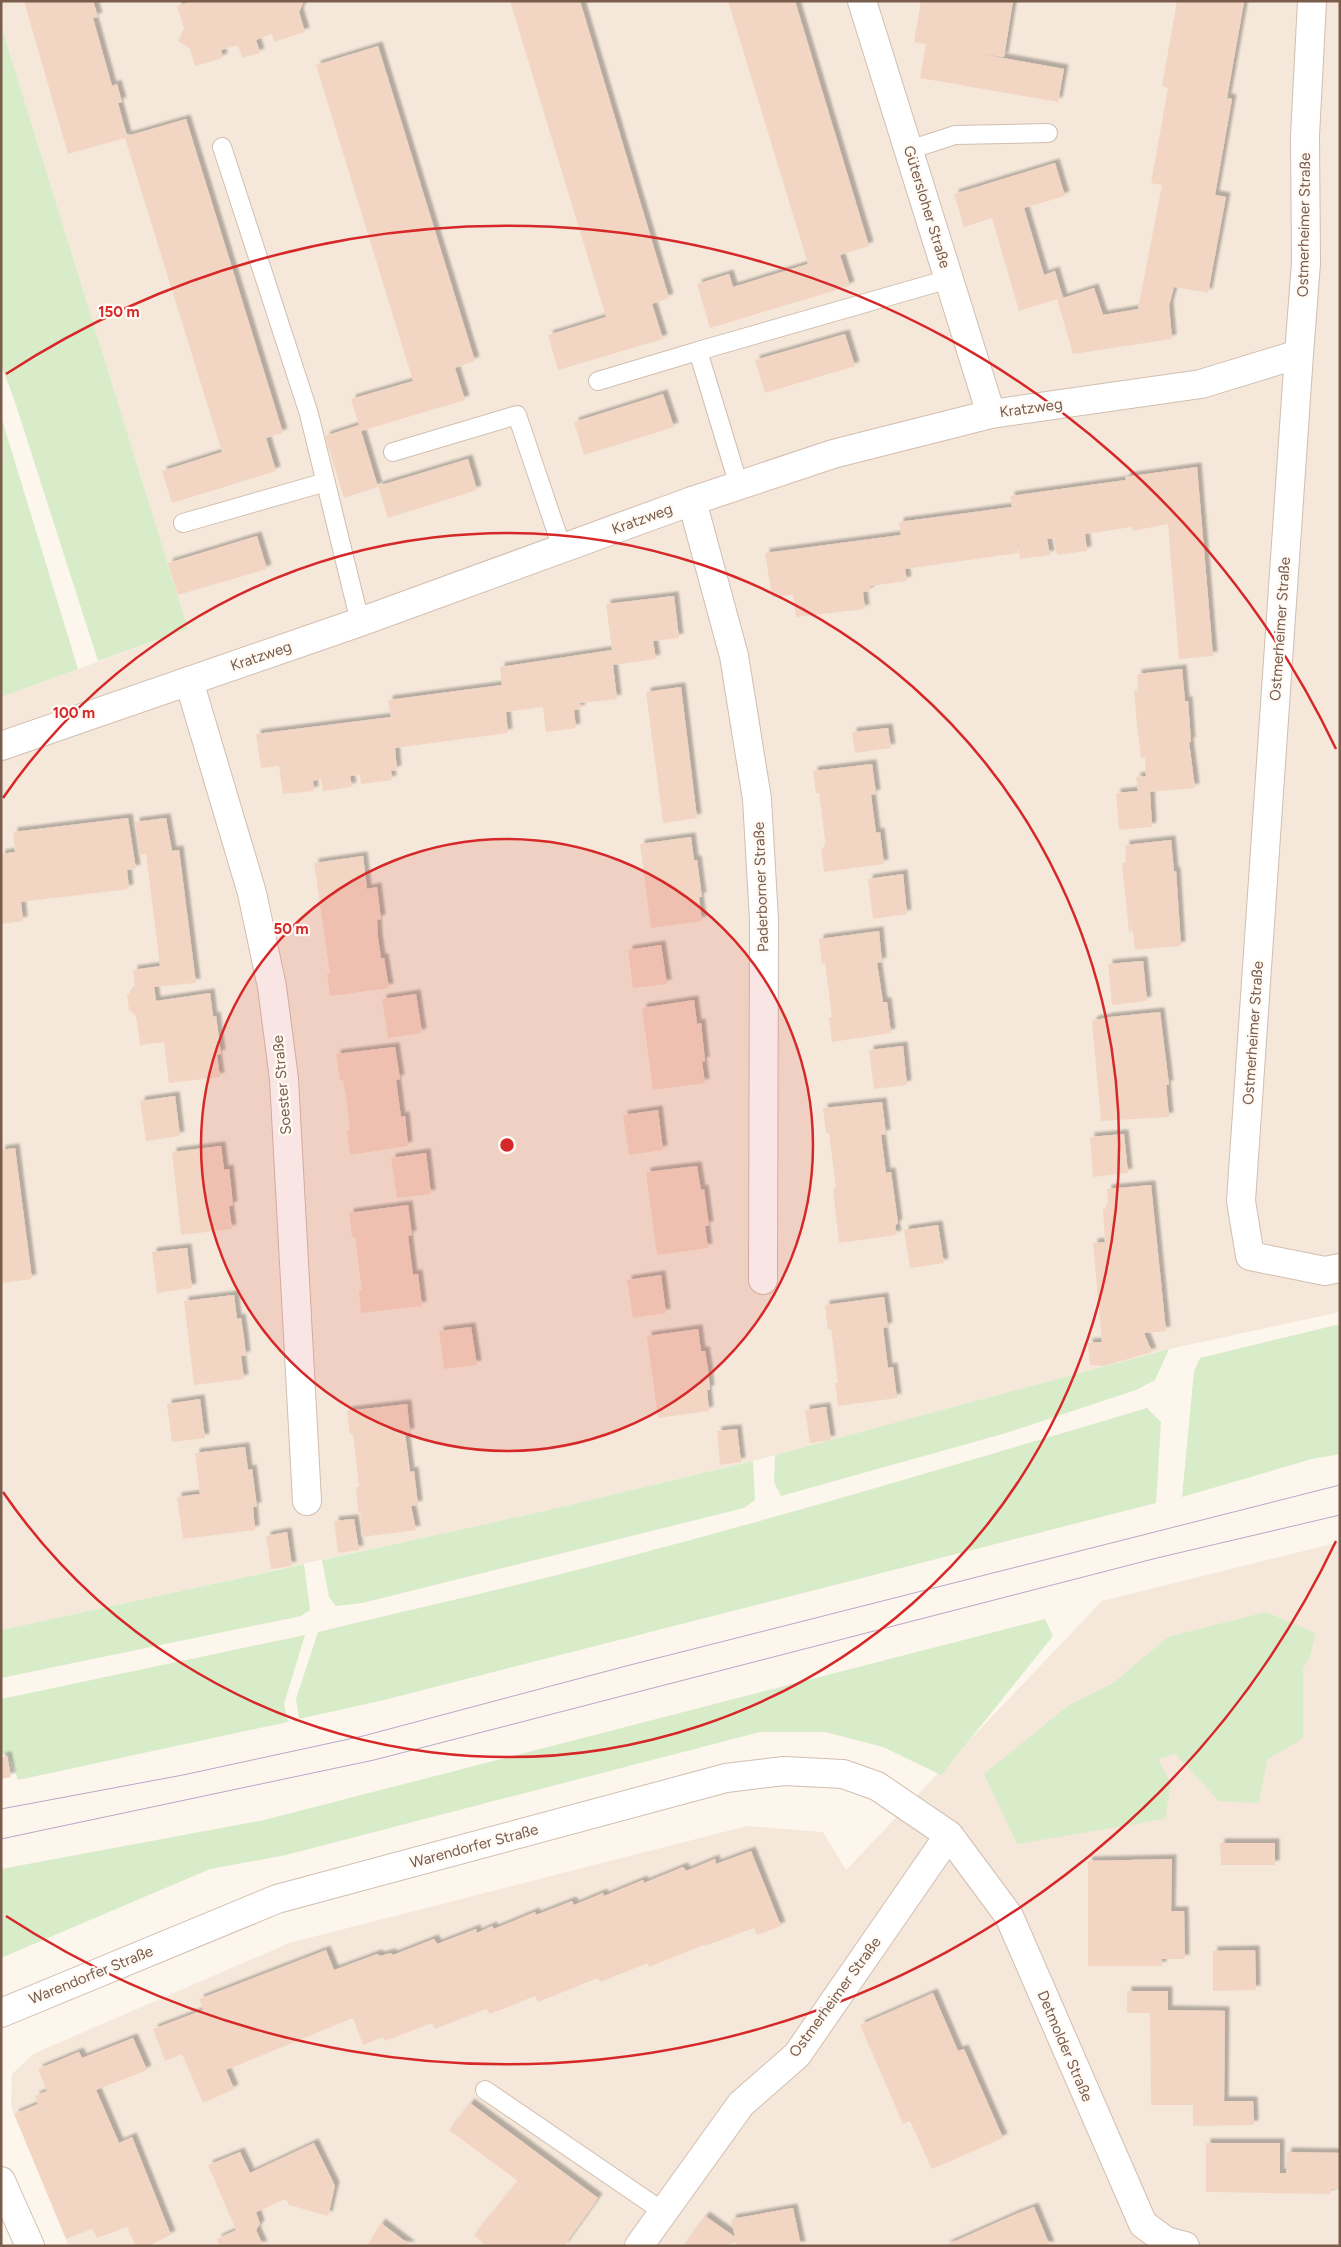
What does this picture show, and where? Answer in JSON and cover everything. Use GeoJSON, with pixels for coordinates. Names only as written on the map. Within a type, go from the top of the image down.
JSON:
{"type":"FeatureCollection","features":[{"type":"Feature","properties":{"kind":"street","name":"Gütersloher Straße"},"geometry":{"type":"LineString","coordinates":[[862,1],[991,414]]}},
{"type":"Feature","properties":{"kind":"street","name":"Ostmerheimer Straße"},"geometry":{"type":"LineString","coordinates":[[1312,1],[1305,136],[1306,263],[1241,1201],[1250,1256],[1325,1271],[1340,1268]]}},
{"type":"Feature","properties":{"kind":"street","name":"Kratzweg"},"geometry":{"type":"LineString","coordinates":[[1,746],[360,622],[692,501],[832,454],[991,414],[1201,384],[1299,354]]}},
{"type":"Feature","properties":{"kind":"street","name":"Paderborner Straße"},"geometry":{"type":"LineString","coordinates":[[692,501],[734,656],[758,800],[764,920],[763,1280]]}},
{"type":"Feature","properties":{"kind":"street","name":"Soester Straße"},"geometry":{"type":"LineString","coordinates":[[189,681],[252,893],[272,987],[284,1079],[307,1501]]}},
{"type":"Feature","properties":{"kind":"street","name":"Warendorfer Straße"},"geometry":{"type":"LineString","coordinates":[[1,2013],[277,1899],[726,1778],[784,1771],[843,1774],[877,1786],[950,1836]]}},
{"type":"Feature","properties":{"kind":"street","name":"Ostmerheimer Straße"},"geometry":{"type":"LineString","coordinates":[[639,2246],[665,2213],[741,2104],[797,2055],[950,1836]]}},
{"type":"Feature","properties":{"kind":"street","name":"Detmolder Straße"},"geometry":{"type":"LineString","coordinates":[[950,1836],[1009,1916],[1143,2224],[1166,2241],[1185,2246]]}},
{"type":"Feature","properties":{"kind":"street"},"geometry":{"type":"LineString","coordinates":[[1,2181],[30,2246]]}},
{"type":"Feature","properties":{"kind":"lane"},"geometry":{"type":"LineString","coordinates":[[909,150],[955,134],[1048,133]]}},
{"type":"Feature","properties":{"kind":"lane"},"geometry":{"type":"LineString","coordinates":[[222,147],[309,414],[360,622]]}},
{"type":"Feature","properties":{"kind":"lane"},"geometry":{"type":"LineString","coordinates":[[598,381],[949,279]]}},
{"type":"Feature","properties":{"kind":"lane"},"geometry":{"type":"LineString","coordinates":[[698,351],[739,486]]}},
{"type":"Feature","properties":{"kind":"lane"},"geometry":{"type":"LineString","coordinates":[[393,452],[517,415],[562,548]]}},
{"type":"Feature","properties":{"kind":"lane"},"geometry":{"type":"LineString","coordinates":[[183,524],[326,482]]}},
{"type":"Feature","properties":{"kind":"lane"},"geometry":{"type":"LineString","coordinates":[[485,2090],[665,2213]]}},
{"type":"Feature","properties":{"kind":"shaded area"},"geometry":{"type":"Polygon","coordinates":[[[1,1],[1340,1],[1340,1312],[1169,1349],[753,1461],[540,1512],[1,1630],[1,697],[188,629],[1,25],[1,1]]]}},
{"type":"Feature","properties":{"kind":"shaded area"},"geometry":{"type":"Polygon","coordinates":[[[1340,1542],[1340,2246],[69,2246],[11,2106],[12,2074],[33,2054],[289,1943],[747,1826],[823,1832],[846,1870],[1102,1601],[1340,1542]]]}},
{"type":"Feature","properties":{"kind":"green space"},"geometry":{"type":"Polygon","coordinates":[[[1,25],[188,629],[98,661],[15,402],[1,365],[1,25]]]}},
{"type":"Feature","properties":{"kind":"green space"},"geometry":{"type":"Polygon","coordinates":[[[1,416],[78,669],[1,697],[1,416]]]}},
{"type":"Feature","properties":{"kind":"green space"},"geometry":{"type":"Polygon","coordinates":[[[1340,1324],[1340,1454],[1312,1459],[1182,1497],[1194,1371],[1200,1358],[1340,1324]]]}},
{"type":"Feature","properties":{"kind":"green space"},"geometry":{"type":"Polygon","coordinates":[[[1169,1349],[1155,1380],[1136,1390],[1006,1433],[781,1496],[774,1482],[775,1455],[1169,1349]]]}},
{"type":"Feature","properties":{"kind":"green space"},"geometry":{"type":"Polygon","coordinates":[[[1147,1408],[1161,1422],[1156,1503],[384,1700],[299,1719],[296,1699],[318,1632],[557,1575],[705,1536],[1147,1408]]]}},
{"type":"Feature","properties":{"kind":"green space"},"geometry":{"type":"Polygon","coordinates":[[[753,1461],[755,1500],[744,1508],[362,1603],[336,1606],[329,1597],[322,1560],[540,1512],[753,1461]]]}},
{"type":"Feature","properties":{"kind":"green space"},"geometry":{"type":"Polygon","coordinates":[[[304,1564],[310,1610],[301,1616],[1,1678],[1,1630],[304,1564]]]}},
{"type":"Feature","properties":{"kind":"green space"},"geometry":{"type":"Polygon","coordinates":[[[1266,1612],[1316,1633],[1310,1656],[1303,1669],[1303,1738],[1267,1760],[1259,1803],[1219,1801],[1175,1754],[1158,1759],[1171,1783],[1165,1819],[1017,1844],[984,1774],[1069,1705],[1113,1683],[1168,1637],[1266,1612]]]}},
{"type":"Feature","properties":{"kind":"green space"},"geometry":{"type":"Polygon","coordinates":[[[1045,1619],[1053,1636],[941,1775],[883,1747],[825,1732],[760,1732],[286,1855],[210,1869],[1,1958],[1,1869],[264,1820],[1045,1619]]]}},
{"type":"Feature","properties":{"kind":"green space"},"geometry":{"type":"Polygon","coordinates":[[[305,1635],[284,1704],[288,1722],[18,1780],[9,1754],[1,1755],[1,1699],[305,1635]]]}},
{"type":"Feature","properties":{"kind":"building"},"geometry":{"type":"Polygon","coordinates":[[[24,1],[93,1],[98,17],[93,18],[112,86],[117,84],[122,102],[118,103],[127,136],[186,119],[283,433],[266,438],[276,471],[172,503],[162,471],[222,452],[125,138],[68,154],[24,1]]]}},
{"type":"Feature","properties":{"kind":"building"},"geometry":{"type":"Polygon","coordinates":[[[193,1],[304,1],[299,12],[305,32],[274,42],[272,34],[256,40],[260,53],[242,58],[238,45],[221,50],[223,58],[195,66],[190,49],[178,41],[184,28],[177,6],[193,1]]]}},
{"type":"Feature","properties":{"kind":"building"},"geometry":{"type":"Polygon","coordinates":[[[510,1],[580,1],[669,298],[652,304],[663,339],[558,370],[548,335],[606,317],[510,1]]]}},
{"type":"Feature","properties":{"kind":"building"},"geometry":{"type":"Polygon","coordinates":[[[728,1],[795,1],[869,246],[840,255],[850,286],[710,328],[697,284],[729,274],[733,287],[808,264],[728,1]]]}},
{"type":"Feature","properties":{"kind":"building"},"geometry":{"type":"Polygon","coordinates":[[[921,1],[1013,1],[1004,57],[976,53],[1064,69],[1058,102],[920,78],[926,44],[914,42],[921,1]]]}},
{"type":"Feature","properties":{"kind":"building"},"geometry":{"type":"Polygon","coordinates":[[[1177,1],[1244,2],[1227,98],[1232,99],[1215,195],[1226,197],[1208,293],[1174,287],[1169,306],[1172,339],[1073,354],[1057,299],[1019,311],[992,218],[964,227],[954,194],[1055,163],[1065,196],[1024,208],[1044,275],[1055,271],[1063,298],[1094,288],[1103,315],[1138,309],[1162,185],[1151,183],[1168,88],[1162,86],[1177,1]]]}},
{"type":"Feature","properties":{"kind":"building"},"geometry":{"type":"Polygon","coordinates":[[[378,46],[475,361],[455,368],[465,400],[361,431],[378,487],[344,498],[325,436],[359,425],[351,399],[413,381],[316,65],[378,46]]]}},
{"type":"Feature","properties":{"kind":"building"},"geometry":{"type":"Polygon","coordinates":[[[845,334],[855,366],[765,393],[755,360],[845,334]]]}},
{"type":"Feature","properties":{"kind":"building"},"geometry":{"type":"Polygon","coordinates":[[[663,394],[674,427],[584,455],[574,422],[663,394]]]}},
{"type":"Feature","properties":{"kind":"building"},"geometry":{"type":"Polygon","coordinates":[[[468,459],[477,490],[388,518],[378,486],[468,459]]]}},
{"type":"Feature","properties":{"kind":"building"},"geometry":{"type":"Polygon","coordinates":[[[1197,467],[1213,656],[1179,659],[1168,524],[1133,531],[1132,527],[1085,534],[1087,551],[1057,555],[1054,538],[1047,539],[1050,555],[1020,559],[1018,543],[1018,553],[905,569],[907,581],[870,586],[870,591],[863,592],[865,609],[796,617],[793,595],[772,597],[765,553],[901,535],[899,522],[1012,507],[1010,496],[1126,480],[1125,477],[1197,467]]]}},
{"type":"Feature","properties":{"kind":"building"},"geometry":{"type":"Polygon","coordinates":[[[257,536],[267,569],[178,595],[168,563],[257,536]]]}},
{"type":"Feature","properties":{"kind":"building"},"geometry":{"type":"Polygon","coordinates":[[[674,596],[679,638],[653,641],[656,659],[613,665],[617,699],[580,703],[581,709],[574,710],[576,728],[546,732],[543,707],[506,712],[508,733],[395,748],[397,770],[391,771],[392,780],[361,784],[360,775],[350,776],[352,787],[323,791],[321,779],[313,781],[314,791],[283,794],[279,766],[261,768],[256,734],[391,717],[388,700],[502,685],[500,667],[612,650],[606,604],[674,596]]]}},
{"type":"Feature","properties":{"kind":"building"},"geometry":{"type":"Polygon","coordinates":[[[1182,669],[1185,701],[1188,701],[1191,742],[1189,742],[1195,788],[1150,792],[1152,827],[1119,830],[1116,793],[1138,791],[1136,777],[1146,776],[1145,758],[1141,758],[1134,691],[1139,691],[1137,674],[1182,669]]]}},
{"type":"Feature","properties":{"kind":"building"},"geometry":{"type":"Polygon","coordinates":[[[681,687],[697,818],[663,823],[646,692],[681,687]]]}},
{"type":"Feature","properties":{"kind":"building"},"geometry":{"type":"Polygon","coordinates":[[[888,728],[891,748],[855,753],[852,732],[888,728]]]}},
{"type":"Feature","properties":{"kind":"building"},"geometry":{"type":"Polygon","coordinates":[[[872,764],[876,794],[871,795],[876,833],[880,832],[884,864],[824,872],[821,848],[826,847],[819,793],[816,793],[813,771],[872,764]]]}},
{"type":"Feature","properties":{"kind":"building"},"geometry":{"type":"Polygon","coordinates":[[[128,818],[136,869],[127,870],[129,889],[21,902],[23,921],[1,924],[1,854],[15,852],[13,832],[128,818]]]}},
{"type":"Feature","properties":{"kind":"building"},"geometry":{"type":"Polygon","coordinates":[[[166,818],[172,851],[179,850],[196,983],[154,987],[156,1001],[210,993],[213,1017],[216,1016],[221,1054],[217,1055],[220,1077],[169,1083],[164,1042],[140,1045],[136,1016],[129,1010],[127,995],[135,988],[133,970],[160,966],[146,854],[140,855],[135,822],[166,818]]]}},
{"type":"Feature","properties":{"kind":"building"},"geometry":{"type":"Polygon","coordinates":[[[691,837],[694,860],[697,860],[702,897],[699,897],[702,921],[651,928],[640,844],[691,837]]]}},
{"type":"Feature","properties":{"kind":"building"},"geometry":{"type":"Polygon","coordinates":[[[1171,840],[1174,872],[1176,871],[1181,946],[1135,950],[1133,931],[1129,932],[1122,863],[1126,862],[1125,845],[1171,840]]]}},
{"type":"Feature","properties":{"kind":"building"},"geometry":{"type":"Polygon","coordinates":[[[363,856],[367,889],[377,887],[381,919],[377,920],[378,938],[381,958],[384,958],[389,988],[330,996],[327,974],[330,973],[314,863],[363,856]]]}},
{"type":"Feature","properties":{"kind":"building"},"geometry":{"type":"Polygon","coordinates":[[[903,874],[907,914],[873,919],[868,879],[903,874]]]}},
{"type":"Feature","properties":{"kind":"building"},"geometry":{"type":"Polygon","coordinates":[[[879,931],[882,962],[877,963],[883,1002],[887,1002],[891,1033],[832,1042],[829,1017],[832,1017],[825,963],[822,964],[819,939],[879,931]]]}},
{"type":"Feature","properties":{"kind":"building"},"geometry":{"type":"Polygon","coordinates":[[[661,945],[667,984],[633,988],[628,950],[661,945]]]}},
{"type":"Feature","properties":{"kind":"building"},"geometry":{"type":"Polygon","coordinates":[[[1143,961],[1147,1001],[1112,1005],[1108,964],[1143,961]]]}},
{"type":"Feature","properties":{"kind":"building"},"geometry":{"type":"Polygon","coordinates":[[[416,994],[422,1033],[388,1038],[382,999],[416,994]]]}},
{"type":"Feature","properties":{"kind":"building"},"geometry":{"type":"Polygon","coordinates":[[[694,1000],[697,1024],[701,1023],[705,1061],[702,1062],[705,1083],[653,1090],[642,1008],[694,1000]]]}},
{"type":"Feature","properties":{"kind":"building"},"geometry":{"type":"Polygon","coordinates":[[[1160,1012],[1169,1085],[1166,1085],[1169,1117],[1101,1121],[1092,1022],[1110,1017],[1160,1012]]]}},
{"type":"Feature","properties":{"kind":"building"},"geometry":{"type":"Polygon","coordinates":[[[903,1046],[907,1085],[874,1089],[869,1050],[903,1046]]]}},
{"type":"Feature","properties":{"kind":"building"},"geometry":{"type":"Polygon","coordinates":[[[395,1047],[400,1079],[396,1080],[401,1117],[405,1116],[408,1146],[350,1155],[347,1131],[350,1130],[347,1103],[343,1080],[340,1080],[336,1054],[395,1047]]]}},
{"type":"Feature","properties":{"kind":"building"},"geometry":{"type":"Polygon","coordinates":[[[175,1096],[180,1136],[146,1141],[140,1101],[175,1096]]]}},
{"type":"Feature","properties":{"kind":"building"},"geometry":{"type":"Polygon","coordinates":[[[882,1102],[886,1134],[881,1135],[886,1173],[891,1172],[898,1223],[895,1226],[897,1235],[839,1243],[833,1189],[836,1188],[829,1133],[826,1133],[823,1108],[882,1102]]]}},
{"type":"Feature","properties":{"kind":"building"},"geometry":{"type":"Polygon","coordinates":[[[658,1110],[663,1150],[629,1155],[623,1115],[658,1110]]]}},
{"type":"Feature","properties":{"kind":"building"},"geometry":{"type":"Polygon","coordinates":[[[1124,1134],[1128,1173],[1093,1177],[1090,1137],[1124,1134]]]}},
{"type":"Feature","properties":{"kind":"building"},"geometry":{"type":"Polygon","coordinates":[[[221,1146],[224,1170],[229,1169],[233,1206],[229,1206],[232,1229],[181,1235],[172,1152],[221,1146]]]}},
{"type":"Feature","properties":{"kind":"building"},"geometry":{"type":"Polygon","coordinates":[[[15,1148],[32,1279],[1,1283],[1,1150],[15,1148]]]}},
{"type":"Feature","properties":{"kind":"building"},"geometry":{"type":"Polygon","coordinates":[[[426,1153],[431,1194],[397,1198],[391,1158],[426,1153]]]}},
{"type":"Feature","properties":{"kind":"building"},"geometry":{"type":"Polygon","coordinates":[[[697,1166],[701,1190],[704,1189],[709,1226],[705,1226],[708,1248],[657,1255],[646,1172],[697,1166]]]}},
{"type":"Feature","properties":{"kind":"building"},"geometry":{"type":"Polygon","coordinates":[[[1151,1185],[1166,1331],[1144,1333],[1152,1352],[1104,1366],[1090,1365],[1088,1343],[1102,1342],[1093,1243],[1105,1242],[1103,1209],[1108,1208],[1107,1189],[1151,1185]]]}},
{"type":"Feature","properties":{"kind":"building"},"geometry":{"type":"Polygon","coordinates":[[[408,1205],[412,1235],[408,1236],[413,1275],[418,1274],[422,1306],[361,1313],[359,1291],[362,1290],[355,1237],[352,1237],[349,1213],[408,1205]]]}},
{"type":"Feature","properties":{"kind":"building"},"geometry":{"type":"Polygon","coordinates":[[[938,1225],[944,1263],[910,1268],[904,1230],[938,1225]]]}},
{"type":"Feature","properties":{"kind":"building"},"geometry":{"type":"Polygon","coordinates":[[[187,1248],[192,1288],[157,1293],[152,1252],[187,1248]]]}},
{"type":"Feature","properties":{"kind":"building"},"geometry":{"type":"Polygon","coordinates":[[[661,1275],[666,1313],[633,1318],[627,1280],[661,1275]]]}},
{"type":"Feature","properties":{"kind":"building"},"geometry":{"type":"Polygon","coordinates":[[[234,1295],[237,1319],[241,1318],[244,1338],[246,1356],[241,1356],[244,1379],[194,1385],[184,1301],[234,1295]]]}},
{"type":"Feature","properties":{"kind":"building"},"geometry":{"type":"Polygon","coordinates":[[[884,1297],[888,1327],[883,1328],[888,1368],[893,1367],[897,1398],[838,1406],[835,1383],[838,1383],[831,1329],[828,1330],[825,1305],[884,1297]]]}},
{"type":"Feature","properties":{"kind":"building"},"geometry":{"type":"Polygon","coordinates":[[[471,1327],[477,1365],[444,1369],[439,1331],[471,1327]]]}},
{"type":"Feature","properties":{"kind":"building"},"geometry":{"type":"Polygon","coordinates":[[[698,1329],[701,1351],[705,1351],[708,1369],[709,1411],[658,1418],[647,1336],[698,1329]]]}},
{"type":"Feature","properties":{"kind":"building"},"geometry":{"type":"Polygon","coordinates":[[[200,1399],[205,1438],[172,1442],[167,1404],[200,1399]]]}},
{"type":"Feature","properties":{"kind":"building"},"geometry":{"type":"Polygon","coordinates":[[[407,1404],[410,1433],[405,1433],[410,1472],[414,1471],[418,1505],[411,1506],[416,1530],[362,1537],[360,1512],[358,1512],[356,1487],[359,1487],[353,1434],[350,1434],[347,1411],[407,1404]]]}},
{"type":"Feature","properties":{"kind":"building"},"geometry":{"type":"Polygon","coordinates":[[[826,1407],[831,1440],[810,1443],[805,1410],[826,1407]]]}},
{"type":"Feature","properties":{"kind":"building"},"geometry":{"type":"Polygon","coordinates":[[[737,1429],[741,1462],[720,1465],[717,1431],[737,1429]]]}},
{"type":"Feature","properties":{"kind":"building"},"geometry":{"type":"Polygon","coordinates":[[[245,1447],[248,1470],[252,1469],[257,1507],[253,1507],[255,1530],[183,1539],[177,1497],[200,1494],[195,1453],[245,1447]]]}},
{"type":"Feature","properties":{"kind":"building"},"geometry":{"type":"Polygon","coordinates":[[[354,1519],[359,1550],[338,1553],[334,1521],[354,1519]]]}},
{"type":"Feature","properties":{"kind":"building"},"geometry":{"type":"Polygon","coordinates":[[[287,1532],[292,1566],[271,1569],[266,1536],[287,1532]]]}},
{"type":"Feature","properties":{"kind":"building"},"geometry":{"type":"Polygon","coordinates":[[[7,1756],[11,1777],[1,1779],[1,1757],[7,1756]]]}},
{"type":"Feature","properties":{"kind":"building"},"geometry":{"type":"Polygon","coordinates":[[[1220,1843],[1275,1843],[1275,1865],[1221,1865],[1220,1843]]]}},
{"type":"Feature","properties":{"kind":"building"},"geometry":{"type":"Polygon","coordinates":[[[751,1851],[781,1926],[757,1935],[754,1928],[649,1967],[648,1963],[600,1982],[598,1978],[538,2002],[535,1996],[490,2014],[486,2009],[435,2029],[432,2023],[385,2041],[383,2037],[363,2045],[353,2018],[226,2070],[234,2089],[203,2103],[182,2054],[165,2061],[153,2029],[203,2010],[199,1999],[326,1950],[334,1970],[377,1954],[380,1956],[391,1953],[393,1955],[434,1939],[437,1944],[476,1929],[477,1933],[492,1926],[494,1929],[535,1912],[536,1915],[572,1901],[574,1905],[603,1893],[604,1896],[643,1880],[644,1883],[683,1867],[686,1871],[715,1859],[716,1864],[751,1851]]]}},
{"type":"Feature","properties":{"kind":"building"},"geometry":{"type":"Polygon","coordinates":[[[1172,1859],[1171,1911],[1184,1911],[1185,1959],[1162,1959],[1162,1966],[1088,1966],[1088,1861],[1172,1859]]]}},
{"type":"Feature","properties":{"kind":"building"},"geometry":{"type":"Polygon","coordinates":[[[1255,1950],[1256,1990],[1213,1991],[1213,1951],[1255,1950]]]}},
{"type":"Feature","properties":{"kind":"building"},"geometry":{"type":"Polygon","coordinates":[[[1127,1991],[1168,1991],[1168,2010],[1225,2011],[1224,2101],[1253,2101],[1254,2125],[1193,2126],[1193,2105],[1151,2105],[1150,2013],[1127,2013],[1127,1991]]]}},
{"type":"Feature","properties":{"kind":"building"},"geometry":{"type":"Polygon","coordinates":[[[933,1993],[958,2051],[964,2049],[1003,2138],[932,2169],[910,2121],[903,2124],[860,2025],[933,1993]]]}},
{"type":"Feature","properties":{"kind":"building"},"geometry":{"type":"Polygon","coordinates":[[[133,2038],[147,2070],[96,2090],[119,2143],[132,2137],[171,2235],[147,2246],[136,2246],[127,2227],[97,2238],[92,2229],[66,2239],[14,2114],[38,2104],[35,2096],[47,2091],[38,2069],[79,2052],[82,2058],[133,2038]]]}},
{"type":"Feature","properties":{"kind":"building"},"geometry":{"type":"Polygon","coordinates":[[[470,2103],[598,2198],[564,2246],[486,2246],[474,2235],[518,2181],[449,2130],[470,2103]]]}},
{"type":"Feature","properties":{"kind":"building"},"geometry":{"type":"Polygon","coordinates":[[[314,2143],[335,2186],[328,2216],[289,2205],[286,2199],[256,2212],[260,2224],[256,2230],[263,2246],[219,2246],[217,2239],[236,2230],[208,2165],[240,2152],[250,2173],[314,2143]]]}},
{"type":"Feature","properties":{"kind":"building"},"geometry":{"type":"Polygon","coordinates":[[[1206,2143],[1280,2143],[1280,2173],[1286,2173],[1287,2152],[1340,2153],[1340,2189],[1330,2189],[1331,2194],[1206,2192],[1206,2143]]]}},
{"type":"Feature","properties":{"kind":"building"},"geometry":{"type":"Polygon","coordinates":[[[1034,2207],[1050,2246],[944,2246],[1016,2214],[1034,2207]]]}},
{"type":"Feature","properties":{"kind":"building"},"geometry":{"type":"Polygon","coordinates":[[[793,2208],[801,2246],[737,2246],[735,2239],[730,2246],[683,2246],[705,2216],[735,2237],[731,2219],[793,2208]]]}},
{"type":"Feature","properties":{"kind":"building"},"geometry":{"type":"Polygon","coordinates":[[[381,2223],[411,2246],[367,2246],[381,2223]]]}},
{"type":"Feature","properties":{"kind":"tram line"},"geometry":{"type":"LineString","coordinates":[[1,1809],[183,1775],[363,1736],[630,1665],[1340,1485]]}},
{"type":"Feature","properties":{"kind":"tram line"},"geometry":{"type":"LineString","coordinates":[[1,1839],[374,1760],[1157,1558],[1340,1515]]}}]}
